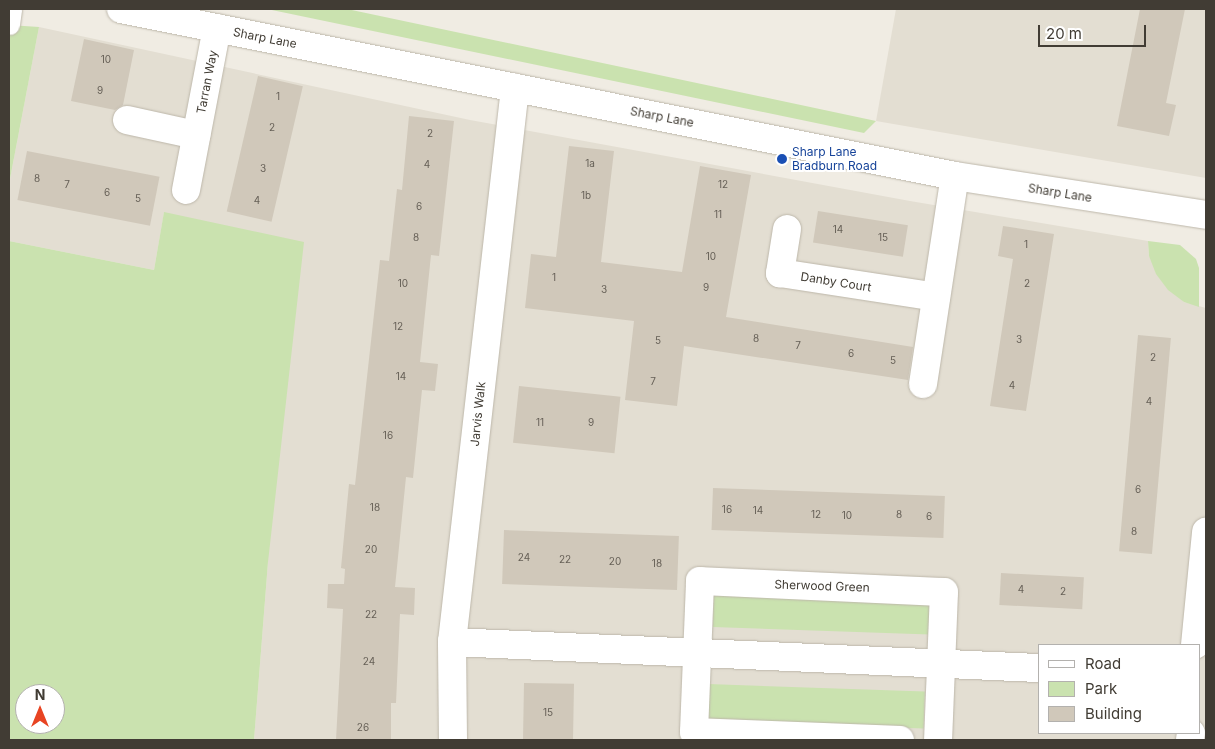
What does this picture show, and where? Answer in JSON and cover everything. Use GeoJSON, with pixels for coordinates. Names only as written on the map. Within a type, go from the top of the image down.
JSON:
{"type":"FeatureCollection","features":[{"type":"Feature","properties":{"kind":"street","name":"Sharp Lane"},"geometry":{"type":"LineString","coordinates":[[121,9],[955,176],[1206,216]]}},
{"type":"Feature","properties":{"kind":"street","name":"Tarran Way"},"geometry":{"type":"LineString","coordinates":[[186,190],[217,28]]}},
{"type":"Feature","properties":{"kind":"street","name":"Jarvis Walk"},"geometry":{"type":"LineString","coordinates":[[453,740],[452,642],[515,88]]}},
{"type":"Feature","properties":{"kind":"street"},"geometry":{"type":"LineString","coordinates":[[127,120],[196,135]]}},
{"type":"Feature","properties":{"kind":"street"},"geometry":{"type":"LineString","coordinates":[[922,384],[955,176]]}},
{"type":"Feature","properties":{"kind":"street","name":"Danby Court"},"geometry":{"type":"LineString","coordinates":[[787,229],[780,274],[936,298]]}},
{"type":"Feature","properties":{"kind":"street"},"geometry":{"type":"LineString","coordinates":[[1195,644],[1206,532]]}},
{"type":"Feature","properties":{"kind":"street","name":"Sherwood Green"},"geometry":{"type":"LineString","coordinates":[[900,740],[694,732],[700,581],[944,592],[938,740]]}},
{"type":"Feature","properties":{"kind":"street"},"geometry":{"type":"LineString","coordinates":[[452,642],[697,655],[1038,668]]}},
{"type":"Feature","properties":{"kind":"lane"},"geometry":{"type":"LineString","coordinates":[[9,24],[12,9]]}},
{"type":"Feature","properties":{"kind":"shaded area"},"geometry":{"type":"Polygon","coordinates":[[[896,9],[1206,9],[1206,178],[876,121],[896,9]]]}},
{"type":"Feature","properties":{"kind":"shaded area"},"geometry":{"type":"Polygon","coordinates":[[[39,27],[470,120],[910,201],[1148,241],[1149,256],[1184,302],[1206,308],[1206,740],[254,740],[268,562],[164,213],[154,270],[9,241],[9,184],[39,27]]]}},
{"type":"Feature","properties":{"kind":"green space"},"geometry":{"type":"Polygon","coordinates":[[[267,9],[347,9],[876,121],[864,133],[267,9]]]}},
{"type":"Feature","properties":{"kind":"green space"},"geometry":{"type":"Polygon","coordinates":[[[9,25],[39,27],[9,184],[9,25]]]}},
{"type":"Feature","properties":{"kind":"green space"},"geometry":{"type":"Polygon","coordinates":[[[164,212],[304,242],[268,562],[254,740],[9,740],[9,241],[154,270],[164,212]]]}},
{"type":"Feature","properties":{"kind":"green space"},"geometry":{"type":"Polygon","coordinates":[[[1148,241],[1180,245],[1196,259],[1199,268],[1199,307],[1184,302],[1168,290],[1156,274],[1149,256],[1148,241]]]}},
{"type":"Feature","properties":{"kind":"green space"},"geometry":{"type":"Polygon","coordinates":[[[714,592],[931,600],[930,635],[713,627],[714,592]]]}},
{"type":"Feature","properties":{"kind":"green space"},"geometry":{"type":"Polygon","coordinates":[[[708,684],[925,692],[924,729],[707,721],[708,684]]]}},
{"type":"Feature","properties":{"kind":"building"},"geometry":{"type":"Polygon","coordinates":[[[1140,9],[1185,9],[1166,103],[1176,105],[1169,136],[1117,126],[1140,9]]]}},
{"type":"Feature","properties":{"kind":"building"},"geometry":{"type":"Polygon","coordinates":[[[84,39],[134,50],[123,105],[115,110],[71,101],[84,39]]]}},
{"type":"Feature","properties":{"kind":"building"},"geometry":{"type":"Polygon","coordinates":[[[258,76],[303,86],[272,222],[227,211],[258,76]]]}},
{"type":"Feature","properties":{"kind":"building"},"geometry":{"type":"Polygon","coordinates":[[[409,116],[454,121],[439,256],[431,255],[420,362],[438,364],[435,391],[422,390],[413,478],[406,477],[395,587],[415,588],[414,615],[400,614],[396,703],[391,703],[391,740],[336,740],[343,609],[327,608],[328,584],[344,584],[345,569],[341,568],[349,484],[355,485],[380,260],[389,261],[397,189],[402,190],[409,116]]]}},
{"type":"Feature","properties":{"kind":"building"},"geometry":{"type":"Polygon","coordinates":[[[569,146],[614,151],[601,262],[682,272],[700,166],[751,175],[726,317],[913,347],[908,380],[684,346],[677,406],[625,400],[634,321],[525,308],[531,254],[556,257],[569,146]]]}},
{"type":"Feature","properties":{"kind":"building"},"geometry":{"type":"Polygon","coordinates":[[[27,151],[160,177],[150,226],[17,200],[27,151]]]}},
{"type":"Feature","properties":{"kind":"building"},"geometry":{"type":"Polygon","coordinates":[[[818,211],[908,225],[903,257],[813,243],[818,211]]]}},
{"type":"Feature","properties":{"kind":"building"},"geometry":{"type":"Polygon","coordinates":[[[1003,226],[1054,234],[1026,411],[990,406],[1013,259],[998,256],[1003,226]]]}},
{"type":"Feature","properties":{"kind":"building"},"geometry":{"type":"Polygon","coordinates":[[[1138,335],[1171,338],[1152,554],[1119,551],[1138,335]]]}},
{"type":"Feature","properties":{"kind":"building"},"geometry":{"type":"Polygon","coordinates":[[[519,386],[620,397],[614,453],[513,443],[519,386]]]}},
{"type":"Feature","properties":{"kind":"building"},"geometry":{"type":"Polygon","coordinates":[[[713,488],[945,496],[943,538],[712,530],[713,488]]]}},
{"type":"Feature","properties":{"kind":"building"},"geometry":{"type":"Polygon","coordinates":[[[504,530],[679,536],[677,590],[502,584],[504,530]]]}},
{"type":"Feature","properties":{"kind":"building"},"geometry":{"type":"Polygon","coordinates":[[[1001,573],[1084,577],[1082,609],[999,605],[1001,573]]]}},
{"type":"Feature","properties":{"kind":"building"},"geometry":{"type":"Polygon","coordinates":[[[524,683],[574,684],[573,740],[523,740],[524,683]]]}},
{"type":"Feature","properties":{"kind":"place","name":"Sharp Lane Bradburn Road"},"geometry":{"type":"Point","coordinates":[782,159]}}]}
